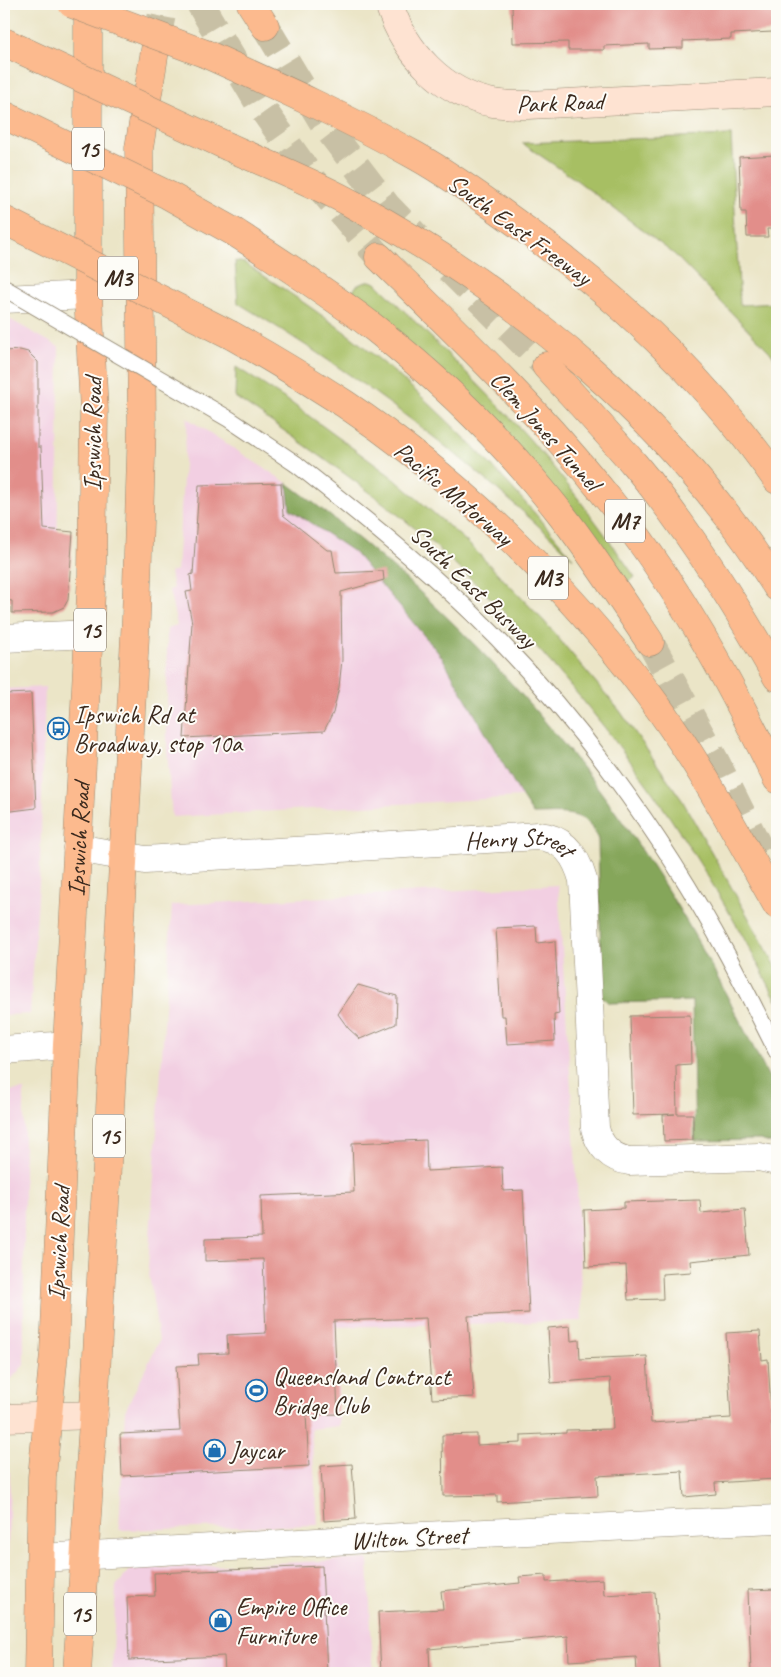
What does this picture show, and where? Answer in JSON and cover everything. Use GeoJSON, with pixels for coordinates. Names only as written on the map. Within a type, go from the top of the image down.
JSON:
{"type":"FeatureCollection","features":[{"type":"Feature","properties":{"kind":"highway","name":"South East Freeway"},"geometry":{"type":"LineString","coordinates":[[72,4],[206,54],[323,107],[418,157],[487,202],[545,243],[597,286],[659,342],[721,410],[777,480]]}},
{"type":"Feature","properties":{"kind":"highway","name":"Ipswich Road"},"geometry":{"type":"LineString","coordinates":[[38,1673],[46,1416],[54,1353],[67,1045],[90,634],[94,411],[88,295],[88,4]]}},
{"type":"Feature","properties":{"kind":"highway"},"geometry":{"type":"LineString","coordinates":[[4,42],[355,205],[444,257],[515,306],[587,365],[653,428],[707,490],[759,558],[777,587]]}},
{"type":"Feature","properties":{"kind":"highway","name":"Ipswich Road"},"geometry":{"type":"LineString","coordinates":[[77,1673],[94,1415],[135,637],[142,425],[139,148],[156,44]]}},
{"type":"Feature","properties":{"kind":"highway"},"geometry":{"type":"LineString","coordinates":[[4,115],[168,195],[236,232],[313,283],[374,328],[432,378],[495,439],[561,514],[650,642]]}},
{"type":"Feature","properties":{"kind":"highway","name":"Pacific Motorway"},"geometry":{"type":"LineString","coordinates":[[4,220],[231,335],[346,405],[416,458],[529,557],[598,631],[650,696],[700,771],[777,905]]}},
{"type":"Feature","properties":{"kind":"highway","name":"Clem Jones Tunnel"},"geometry":{"type":"LineString","coordinates":[[379,257],[503,380],[610,501],[663,574],[712,651],[777,779]]}},
{"type":"Feature","properties":{"kind":"highway","name":"Clem Jones Tunnel"},"geometry":{"type":"LineString","coordinates":[[546,366],[635,465],[688,535],[737,606],[777,677]]}},
{"type":"Feature","properties":{"kind":"street","name":"Park Road"},"geometry":{"type":"LineString","coordinates":[[389,4],[403,37],[424,64],[447,83],[468,95],[493,103],[528,105],[777,92]]}},
{"type":"Feature","properties":{"kind":"street"},"geometry":{"type":"LineString","coordinates":[[4,299],[88,295]]}},
{"type":"Feature","properties":{"kind":"street"},"geometry":{"type":"LineString","coordinates":[[4,638],[90,634]]}},
{"type":"Feature","properties":{"kind":"street","name":"Henry Street"},"geometry":{"type":"LineString","coordinates":[[77,848],[123,858],[162,860],[538,836],[560,841],[575,858],[583,880],[596,1128],[602,1145],[610,1154],[629,1161],[759,1157],[777,1161]]}},
{"type":"Feature","properties":{"kind":"street"},"geometry":{"type":"LineString","coordinates":[[4,1050],[67,1045]]}},
{"type":"Feature","properties":{"kind":"street"},"geometry":{"type":"LineString","coordinates":[[4,1418],[94,1415]]}},
{"type":"Feature","properties":{"kind":"street","name":"Wilton Street"},"geometry":{"type":"LineString","coordinates":[[41,1558],[84,1554],[777,1519]]}},
{"type":"Feature","properties":{"kind":"lane","name":"South East Busway"},"geometry":{"type":"LineString","coordinates":[[4,288],[229,419],[296,464],[410,556],[473,615],[526,670],[580,733],[622,787],[666,852],[728,955],[777,1052]]}},
{"type":"Feature","properties":{"kind":"shaded area"},"geometry":{"type":"Polygon","coordinates":[[[4,316],[59,347],[57,600],[4,601],[4,316]]]}},
{"type":"Feature","properties":{"kind":"shaded area"},"geometry":{"type":"Polygon","coordinates":[[[187,418],[287,483],[290,509],[354,552],[442,657],[522,797],[172,817],[167,749],[167,628],[177,625],[169,590],[173,589],[170,572],[177,570],[187,418]]]}},
{"type":"Feature","properties":{"kind":"shaded area"},"geometry":{"type":"Polygon","coordinates":[[[45,687],[40,869],[30,1014],[4,1015],[4,689],[45,687]]]}},
{"type":"Feature","properties":{"kind":"shaded area"},"geometry":{"type":"Polygon","coordinates":[[[558,885],[577,1183],[582,1321],[337,1327],[339,1426],[311,1429],[318,1525],[119,1530],[125,1411],[159,1341],[148,1267],[172,905],[558,885]]]}},
{"type":"Feature","properties":{"kind":"shaded area"},"geometry":{"type":"Polygon","coordinates":[[[24,1090],[24,1365],[4,1387],[4,1091],[24,1090]]]}},
{"type":"Feature","properties":{"kind":"shaded area"},"geometry":{"type":"Polygon","coordinates":[[[4,1467],[10,1473],[5,1673],[4,1673],[4,1467]]]}},
{"type":"Feature","properties":{"kind":"shaded area"},"geometry":{"type":"Polygon","coordinates":[[[368,1559],[373,1673],[112,1673],[116,1586],[131,1569],[368,1559]]]}},
{"type":"Feature","properties":{"kind":"green space"},"geometry":{"type":"Polygon","coordinates":[[[731,135],[740,305],[777,303],[777,362],[770,352],[674,254],[575,179],[522,143],[731,135]]]}},
{"type":"Feature","properties":{"kind":"green space"},"geometry":{"type":"Polygon","coordinates":[[[235,261],[245,263],[305,303],[392,370],[447,420],[499,474],[573,558],[494,486],[413,421],[328,360],[238,303],[235,261]]]}},
{"type":"Feature","properties":{"kind":"green space"},"geometry":{"type":"Polygon","coordinates":[[[370,281],[376,283],[471,377],[526,435],[583,504],[635,577],[627,582],[582,523],[350,296],[357,285],[370,281]]]}},
{"type":"Feature","properties":{"kind":"green space"},"geometry":{"type":"Polygon","coordinates":[[[236,367],[290,402],[392,477],[467,542],[543,620],[620,711],[682,800],[777,968],[777,1001],[744,938],[670,818],[586,704],[540,650],[491,599],[416,529],[314,451],[235,397],[236,367]]]}},
{"type":"Feature","properties":{"kind":"green space"},"geometry":{"type":"Polygon","coordinates":[[[287,483],[354,535],[418,590],[478,648],[535,710],[587,774],[636,842],[682,913],[772,1082],[779,1106],[777,1145],[760,1140],[695,1141],[692,1001],[609,1003],[602,997],[598,840],[593,830],[588,822],[572,815],[533,814],[442,657],[354,552],[290,509],[287,483]]]}},
{"type":"Feature","properties":{"kind":"building"},"geometry":{"type":"Polygon","coordinates":[[[512,4],[772,4],[773,32],[731,34],[731,39],[683,41],[683,48],[649,49],[649,44],[604,46],[604,50],[568,50],[568,42],[513,43],[512,4]]]}},
{"type":"Feature","properties":{"kind":"building"},"geometry":{"type":"Polygon","coordinates":[[[776,155],[776,229],[767,229],[768,237],[747,237],[746,212],[741,212],[739,157],[776,155]]]}},
{"type":"Feature","properties":{"kind":"building"},"geometry":{"type":"Polygon","coordinates":[[[20,350],[28,352],[38,362],[38,447],[41,447],[44,529],[73,532],[68,600],[64,607],[53,612],[12,613],[12,601],[4,600],[4,351],[20,350]]]}},
{"type":"Feature","properties":{"kind":"building"},"geometry":{"type":"Polygon","coordinates":[[[281,483],[283,515],[327,550],[332,550],[336,573],[383,571],[384,580],[341,592],[342,660],[339,687],[333,713],[324,731],[184,738],[192,623],[186,592],[192,591],[190,575],[193,574],[199,485],[281,483]]]}},
{"type":"Feature","properties":{"kind":"building"},"geometry":{"type":"Polygon","coordinates":[[[31,693],[36,808],[4,812],[4,694],[31,693]]]}},
{"type":"Feature","properties":{"kind":"building"},"geometry":{"type":"Polygon","coordinates":[[[536,926],[537,943],[555,941],[559,1014],[554,1015],[555,1041],[507,1044],[505,1016],[501,1016],[496,928],[536,926]]]}},
{"type":"Feature","properties":{"kind":"building"},"geometry":{"type":"Polygon","coordinates":[[[358,985],[397,996],[396,1024],[360,1039],[348,1028],[338,1014],[358,985]]]}},
{"type":"Feature","properties":{"kind":"building"},"geometry":{"type":"Polygon","coordinates":[[[690,1015],[691,1064],[676,1065],[677,1114],[693,1114],[693,1140],[664,1141],[663,1115],[675,1114],[633,1115],[630,1016],[690,1015]]]}},
{"type":"Feature","properties":{"kind":"building"},"geometry":{"type":"Polygon","coordinates":[[[426,1140],[427,1171],[502,1167],[503,1191],[523,1190],[529,1313],[468,1316],[474,1397],[432,1399],[426,1318],[334,1321],[338,1414],[306,1415],[309,1466],[122,1476],[120,1434],[180,1431],[176,1366],[199,1365],[198,1354],[228,1353],[227,1335],[266,1333],[263,1259],[205,1261],[205,1239],[262,1237],[261,1196],[354,1192],[352,1143],[426,1140]]]}},
{"type":"Feature","properties":{"kind":"building"},"geometry":{"type":"Polygon","coordinates":[[[700,1200],[701,1213],[745,1209],[749,1255],[690,1261],[691,1272],[662,1274],[663,1299],[628,1300],[626,1265],[586,1267],[584,1210],[624,1208],[624,1202],[700,1200]]]}},
{"type":"Feature","properties":{"kind":"building"},"geometry":{"type":"Polygon","coordinates":[[[570,1326],[571,1341],[579,1340],[580,1359],[647,1356],[651,1423],[731,1418],[726,1333],[760,1331],[762,1360],[768,1359],[775,1479],[715,1483],[716,1494],[684,1497],[682,1471],[597,1476],[598,1496],[497,1502],[497,1495],[443,1496],[442,1435],[477,1434],[477,1445],[521,1443],[521,1435],[566,1433],[566,1430],[613,1429],[610,1378],[551,1383],[548,1328],[570,1326]]]}},
{"type":"Feature","properties":{"kind":"building"},"geometry":{"type":"Polygon","coordinates":[[[352,1464],[356,1519],[324,1521],[321,1466],[352,1464]]]}},
{"type":"Feature","properties":{"kind":"building"},"geometry":{"type":"Polygon","coordinates":[[[322,1566],[327,1673],[225,1673],[224,1656],[129,1660],[127,1597],[155,1596],[154,1573],[322,1566]]]}},
{"type":"Feature","properties":{"kind":"building"},"geometry":{"type":"Polygon","coordinates":[[[546,1575],[546,1582],[603,1579],[604,1595],[655,1592],[660,1673],[637,1673],[636,1657],[569,1661],[568,1636],[429,1649],[430,1673],[381,1673],[378,1612],[443,1609],[441,1591],[520,1583],[519,1577],[546,1575]]]}},
{"type":"Feature","properties":{"kind":"building"},"geometry":{"type":"Polygon","coordinates":[[[777,1589],[777,1673],[751,1673],[748,1590],[777,1589]]]}},
{"type":"Feature","properties":{"kind":"tunnel"},"geometry":{"type":"LineString","coordinates":[[156,44],[164,4]]}},
{"type":"Feature","properties":{"kind":"tunnel"},"geometry":{"type":"LineString","coordinates":[[200,4],[259,104],[310,176],[379,257]]}},
{"type":"Feature","properties":{"kind":"tunnel"},"geometry":{"type":"LineString","coordinates":[[265,26],[324,124],[387,206],[417,237]]}},
{"type":"Feature","properties":{"kind":"tunnel"},"geometry":{"type":"LineString","coordinates":[[449,269],[546,366]]}},
{"type":"Feature","properties":{"kind":"tunnel"},"geometry":{"type":"LineString","coordinates":[[650,642],[716,762],[763,856]]}},
{"type":"Feature","properties":{"kind":"place","name":"Ipswich Rd at Broadway, stop 10a"},"geometry":{"type":"Point","coordinates":[58,728]}},
{"type":"Feature","properties":{"kind":"place","name":"Queensland Contract Bridge Club"},"geometry":{"type":"Point","coordinates":[257,1390]}},
{"type":"Feature","properties":{"kind":"place","name":"Jaycar"},"geometry":{"type":"Point","coordinates":[214,1450]}},
{"type":"Feature","properties":{"kind":"place","name":"Empire Office Furniture"},"geometry":{"type":"Point","coordinates":[220,1620]}}]}
